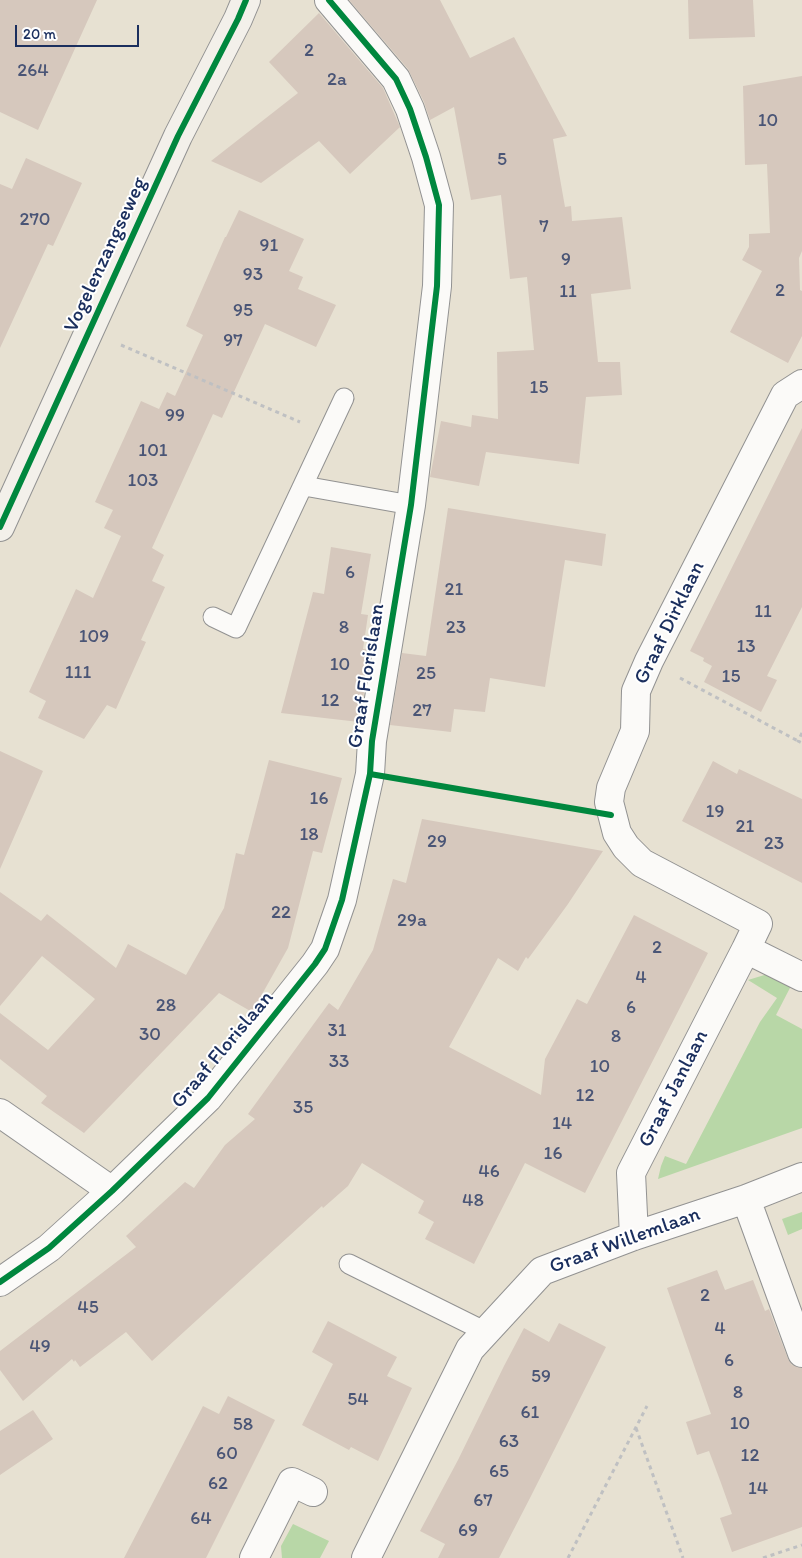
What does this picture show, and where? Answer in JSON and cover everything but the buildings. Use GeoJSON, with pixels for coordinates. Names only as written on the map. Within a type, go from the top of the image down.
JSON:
{"type":"FeatureCollection","features":[{"type":"Feature","properties":{"kind":"main road","name":"Vogelenzangseweg"},"geometry":{"type":"LineString","coordinates":[[0,526],[178,136],[246,0]]}},
{"type":"Feature","properties":{"kind":"street","name":"Graaf Florislaan"},"geometry":{"type":"LineString","coordinates":[[0,1282],[49,1248],[112,1191],[208,1098],[315,964],[324,949],[342,900],[370,774],[372,741],[411,505],[437,286],[439,205],[410,109],[396,79],[329,0]]}},
{"type":"Feature","properties":{"kind":"street","name":"Graaf Dirklaan"},"geometry":{"type":"LineString","coordinates":[[746,949],[758,924],[642,863],[626,848],[617,833],[609,802],[611,788],[635,732],[636,691],[649,661],[785,394],[802,384]]}},
{"type":"Feature","properties":{"kind":"street"},"geometry":{"type":"LineString","coordinates":[[746,949],[802,977]]}},
{"type":"Feature","properties":{"kind":"street","name":"Graaf Janlaan"},"geometry":{"type":"LineString","coordinates":[[634,1236],[631,1173],[746,949]]}},
{"type":"Feature","properties":{"kind":"street"},"geometry":{"type":"LineString","coordinates":[[0,1113],[112,1191]]}},
{"type":"Feature","properties":{"kind":"street","name":"Graaf Willemlaan"},"geometry":{"type":"LineString","coordinates":[[366,1558],[470,1349],[542,1271],[634,1236],[746,1199],[802,1177]]}},
{"type":"Feature","properties":{"kind":"street"},"geometry":{"type":"LineString","coordinates":[[746,1199],[802,1353]]}},
{"type":"Feature","properties":{"kind":"street"},"geometry":{"type":"LineString","coordinates":[[254,1558],[292,1482],[313,1492]]}},
{"type":"Feature","properties":{"kind":"lane"},"geometry":{"type":"LineString","coordinates":[[213,617],[236,628],[344,398]]}},
{"type":"Feature","properties":{"kind":"lane"},"geometry":{"type":"LineString","coordinates":[[304,486],[411,505]]}},
{"type":"Feature","properties":{"kind":"lane"},"geometry":{"type":"LineString","coordinates":[[349,1264],[486,1332]]}},
{"type":"Feature","properties":{"kind":"path"},"geometry":{"type":"LineString","coordinates":[[89,331],[327,434]]}},
{"type":"Feature","properties":{"kind":"path"},"geometry":{"type":"LineString","coordinates":[[649,661],[800,742],[802,733]]}},
{"type":"Feature","properties":{"kind":"path"},"geometry":{"type":"LineString","coordinates":[[568,1558],[647,1406]]}},
{"type":"Feature","properties":{"kind":"path"},"geometry":{"type":"LineString","coordinates":[[636,1427],[682,1558]]}},
{"type":"Feature","properties":{"kind":"path"},"geometry":{"type":"LineString","coordinates":[[763,1558],[802,1545]]}},
{"type":"Feature","properties":{"kind":"green space"},"geometry":{"type":"Polygon","coordinates":[[[771,973],[792,984],[776,1015],[802,1029],[802,1128],[658,1179],[665,1156],[686,1164],[760,1022],[777,998],[748,980],[771,973]]]}},
{"type":"Feature","properties":{"kind":"green space"},"geometry":{"type":"Polygon","coordinates":[[[802,1212],[802,1229],[788,1235],[782,1219],[802,1212]]]}},
{"type":"Feature","properties":{"kind":"green space"},"geometry":{"type":"Polygon","coordinates":[[[293,1524],[329,1541],[320,1558],[282,1558],[281,1546],[293,1524]]]}},
{"type":"Feature","properties":{"kind":"cycle path"},"geometry":{"type":"LineString","coordinates":[[0,527],[178,136],[246,0]]}},
{"type":"Feature","properties":{"kind":"cycle path"},"geometry":{"type":"LineString","coordinates":[[0,1282],[49,1248],[112,1191],[208,1098],[315,964],[325,949],[342,900],[370,774],[372,741],[411,505],[437,286],[439,205],[410,109],[396,79],[329,0]]}},
{"type":"Feature","properties":{"kind":"cycle path"},"geometry":{"type":"LineString","coordinates":[[370,774],[611,815]]}}]}
